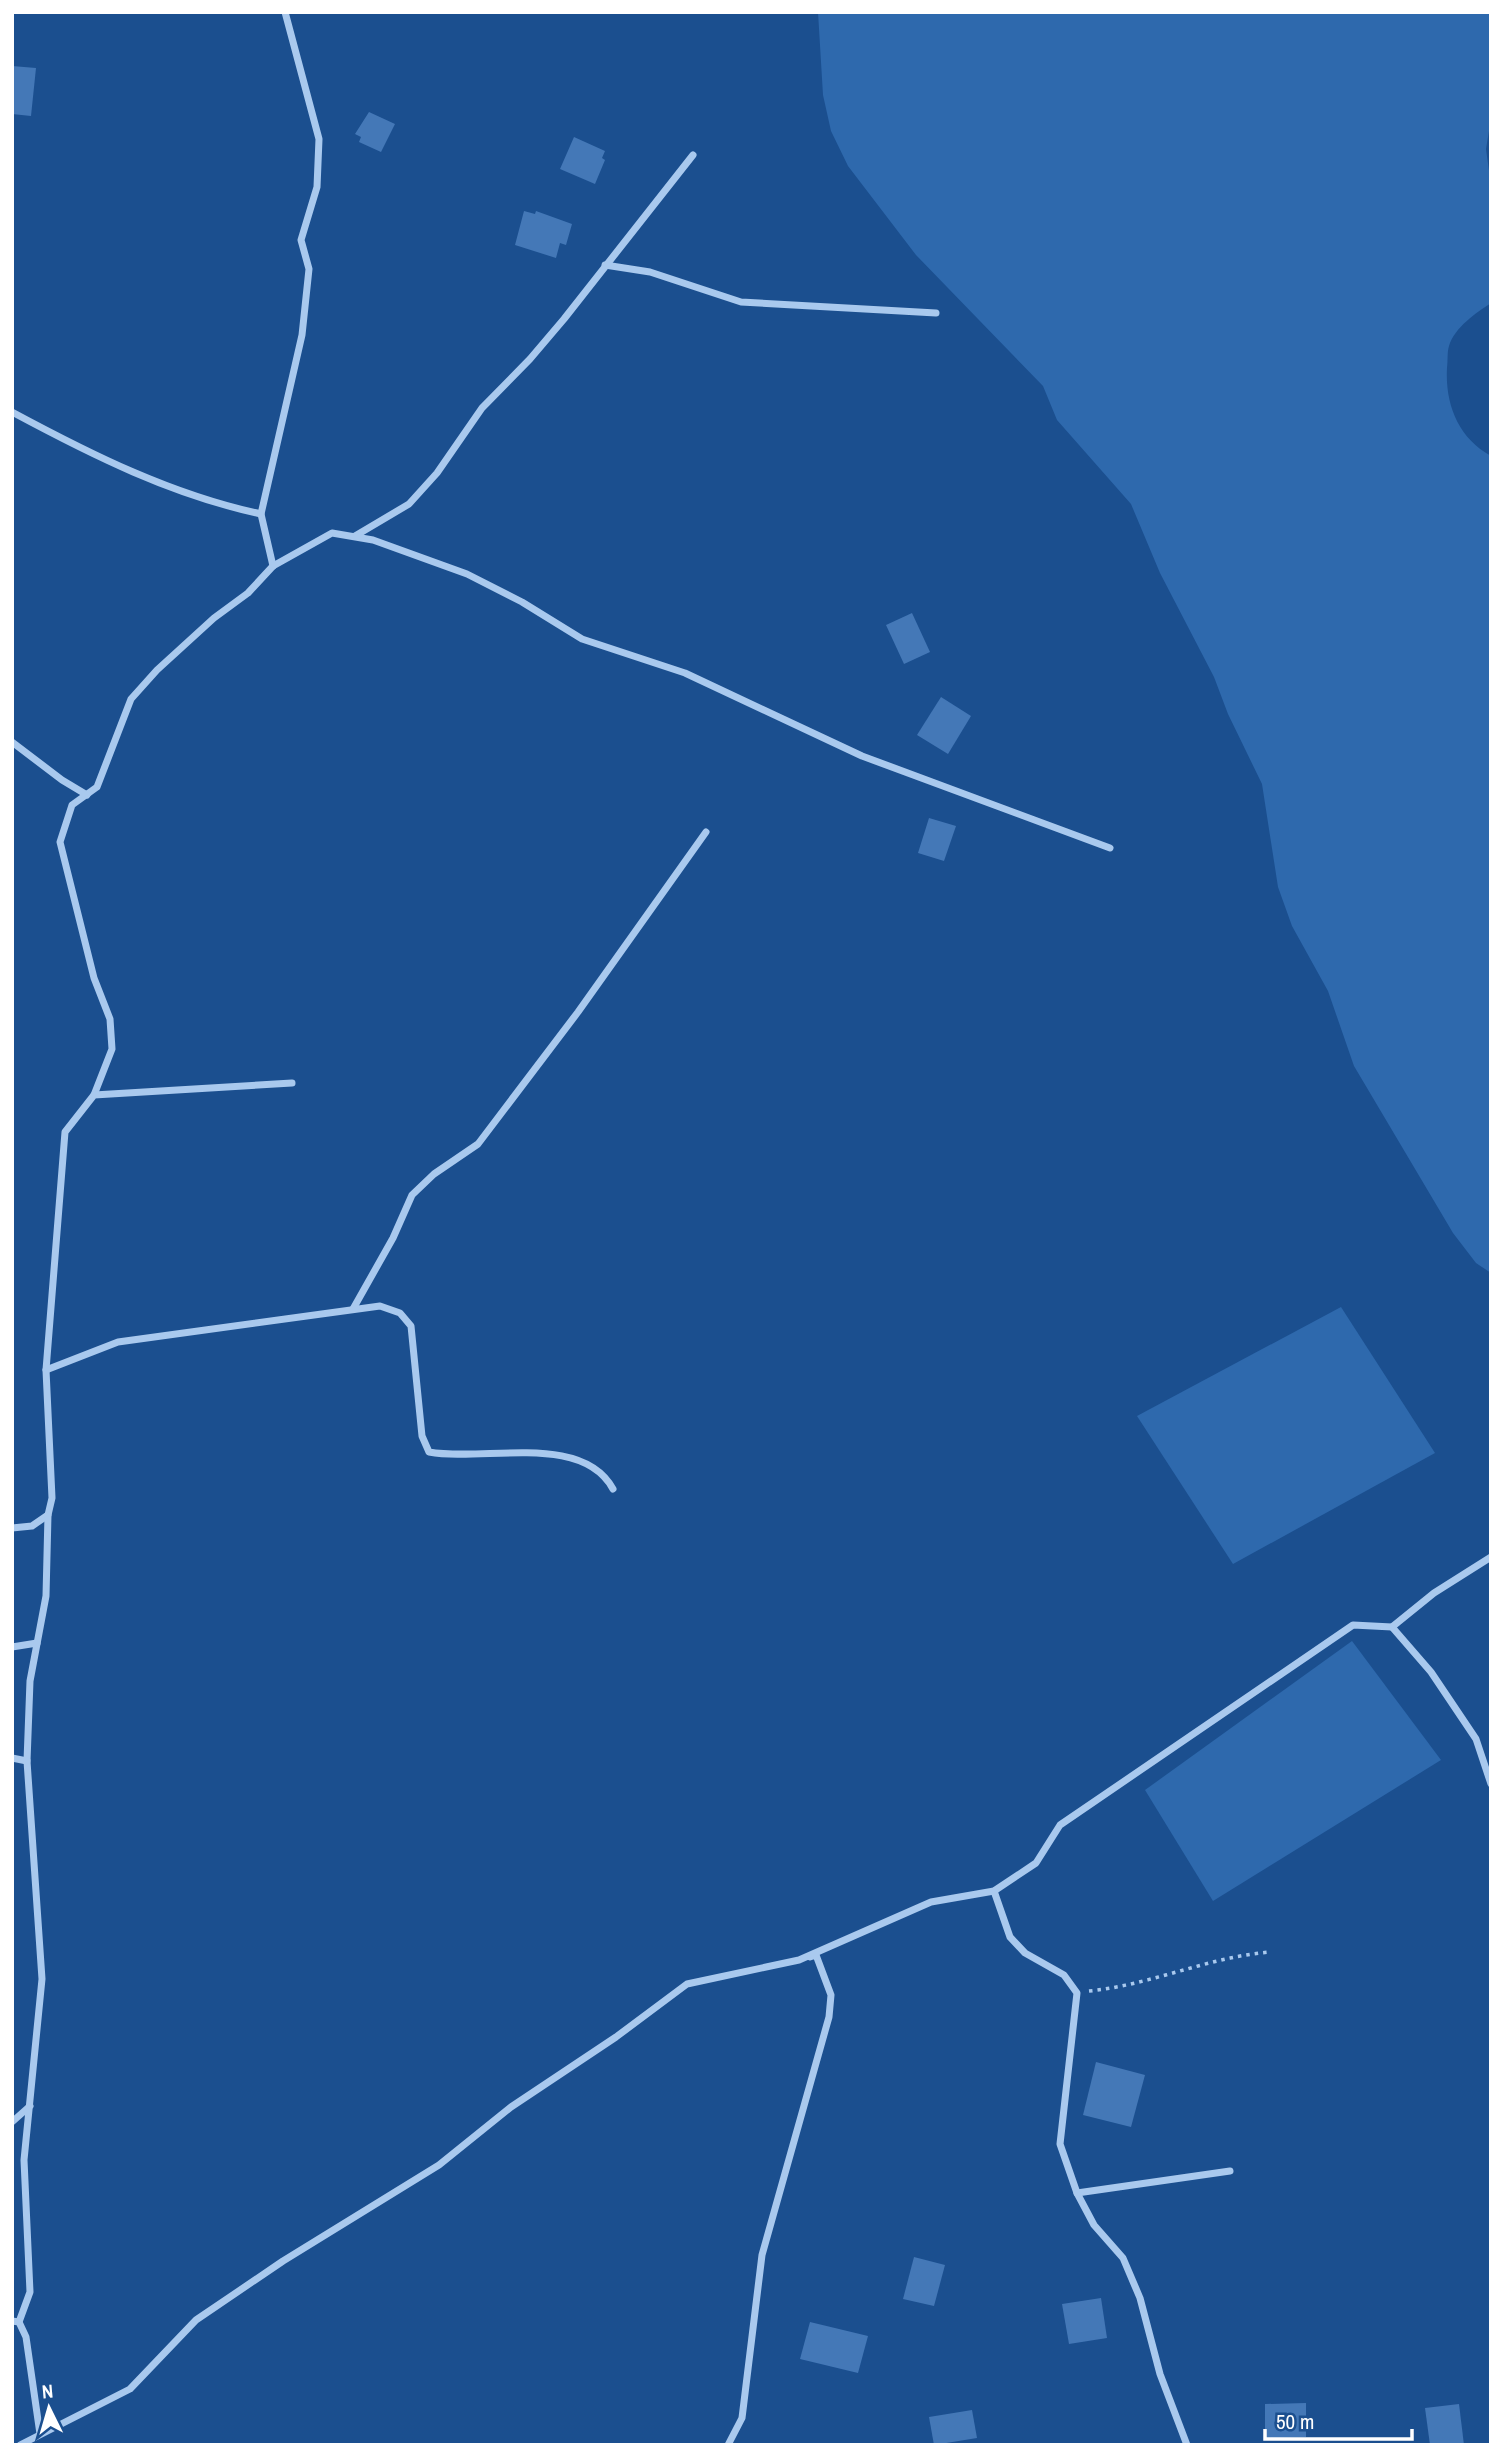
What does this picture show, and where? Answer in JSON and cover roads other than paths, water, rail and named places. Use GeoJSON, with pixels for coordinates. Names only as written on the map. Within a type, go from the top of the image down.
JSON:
{"type":"FeatureCollection","features":[{"type":"Feature","properties":{"kind":"street"},"geometry":{"type":"LineString","coordinates":[[273,566],[261,514],[302,335],[309,269],[301,240],[317,187],[318,139],[285,12]]}},
{"type":"Feature","properties":{"kind":"street"},"geometry":{"type":"LineString","coordinates":[[354,537],[410,504],[438,473],[482,408],[530,359],[693,155]]}},
{"type":"Feature","properties":{"kind":"street"},"geometry":{"type":"LineString","coordinates":[[605,265],[650,272],[741,302],[936,313]]}},
{"type":"Feature","properties":{"kind":"street"},"geometry":{"type":"LineString","coordinates":[[12,412],[167,488],[215,504],[261,514]]}},
{"type":"Feature","properties":{"kind":"street"},"geometry":{"type":"LineString","coordinates":[[40,2434],[26,2337],[16,2322],[30,2292],[24,2160],[42,1979],[27,1761],[30,1681],[46,1596],[48,1515],[52,1498],[46,1370],[65,1132],[94,1095],[112,1049],[110,1019],[94,978],[60,842],[72,805],[97,787],[131,699],[188,640],[248,593],[273,566],[332,533],[373,540],[467,574],[522,602],[582,639],[685,673],[862,756],[1110,848]]}},
{"type":"Feature","properties":{"kind":"street"},"geometry":{"type":"LineString","coordinates":[[12,742],[62,780],[87,795]]}},
{"type":"Feature","properties":{"kind":"street"},"geometry":{"type":"LineString","coordinates":[[353,1309],[393,1238],[412,1195],[434,1174],[478,1144],[578,1012],[706,832]]}},
{"type":"Feature","properties":{"kind":"street"},"geometry":{"type":"LineString","coordinates":[[94,1095],[292,1083]]}},
{"type":"Feature","properties":{"kind":"street"},"geometry":{"type":"LineString","coordinates":[[46,1370],[118,1342],[380,1306],[400,1313],[411,1326],[422,1436],[429,1452],[447,1456],[556,1454],[583,1460],[606,1476],[614,1489]]}},
{"type":"Feature","properties":{"kind":"street"},"geometry":{"type":"LineString","coordinates":[[12,1528],[32,1526],[48,1515]]}},
{"type":"Feature","properties":{"kind":"street"},"geometry":{"type":"LineString","coordinates":[[799,1960],[931,1902],[994,1891],[1036,1864],[1060,1825],[1353,1625],[1392,1627],[1434,1594],[1491,1557]]}},
{"type":"Feature","properties":{"kind":"street"},"geometry":{"type":"LineString","coordinates":[[1392,1627],[1430,1672],[1476,1739],[1491,1784]]}},
{"type":"Feature","properties":{"kind":"street"},"geometry":{"type":"LineString","coordinates":[[12,1647],[37,1643]]}},
{"type":"Feature","properties":{"kind":"street"},"geometry":{"type":"LineString","coordinates":[[12,1758],[27,1761]]}},
{"type":"Feature","properties":{"kind":"street"},"geometry":{"type":"LineString","coordinates":[[994,1891],[1010,1937],[1025,1953],[1063,1975],[1077,1993],[1060,2144],[1077,2193],[1094,2225],[1123,2258],[1140,2298],[1160,2374],[1187,2445]]}},
{"type":"Feature","properties":{"kind":"street"},"geometry":{"type":"LineString","coordinates":[[20,2445],[130,2389],[196,2320],[283,2261],[439,2165],[511,2108],[616,2037],[687,1984],[816,1955],[831,1995],[829,2017],[762,2255],[741,2418],[727,2445]]}},
{"type":"Feature","properties":{"kind":"street"},"geometry":{"type":"LineString","coordinates":[[12,2122],[31,2105]]}},
{"type":"Feature","properties":{"kind":"street"},"geometry":{"type":"LineString","coordinates":[[1077,2193],[1136,2187],[1230,2171]]}}]}
